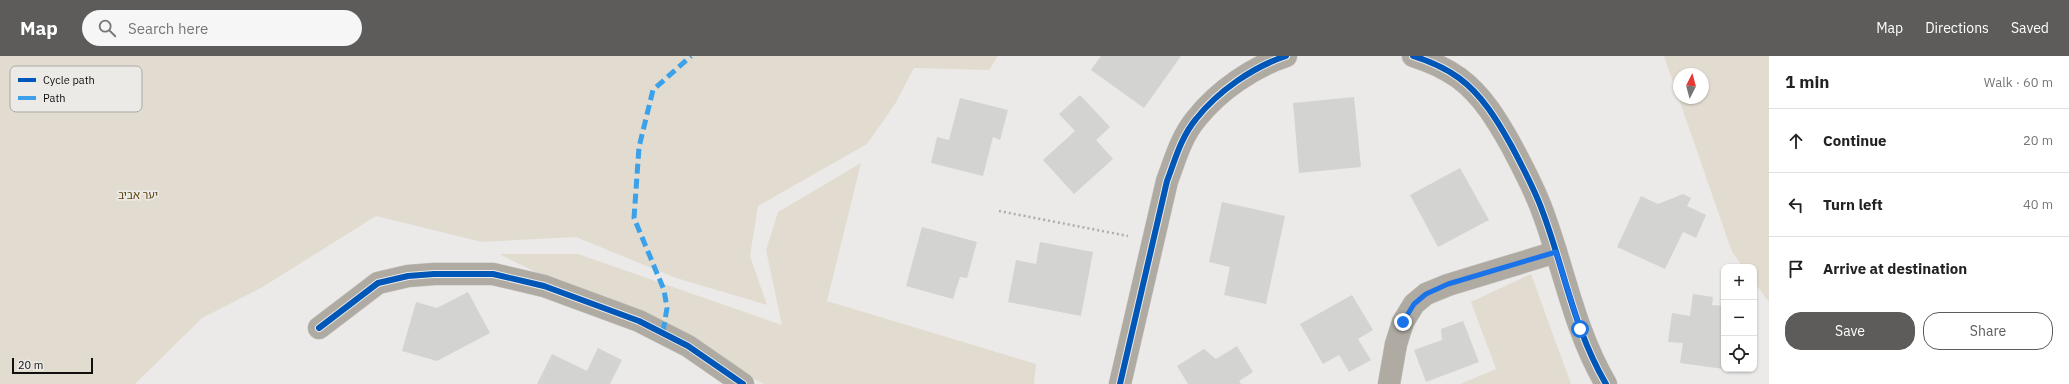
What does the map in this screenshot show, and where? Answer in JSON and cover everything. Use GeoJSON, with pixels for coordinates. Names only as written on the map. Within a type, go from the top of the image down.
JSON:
{"type":"FeatureCollection","features":[{"type":"Feature","properties":{"kind":"street"},"geometry":{"type":"LineString","coordinates":[[1120,384],[1153,241],[1176,154],[1195,119],[1226,89],[1270,62],[1286,56]]}},
{"type":"Feature","properties":{"kind":"street"},"geometry":{"type":"LineString","coordinates":[[1413,56],[1432,63],[1459,78],[1482,100],[1502,129],[1526,173],[1542,210],[1580,329],[1595,366],[1606,384]]}},
{"type":"Feature","properties":{"kind":"street"},"geometry":{"type":"LineString","coordinates":[[1389,384],[1396,344],[1403,322],[1414,304],[1426,294],[1448,284],[1556,252]]}},
{"type":"Feature","properties":{"kind":"street"},"geometry":{"type":"LineString","coordinates":[[319,328],[378,283],[408,276],[434,274],[493,274],[544,286],[639,321],[688,346],[743,384]]}},
{"type":"Feature","properties":{"kind":"path"},"geometry":{"type":"LineString","coordinates":[[999,212],[1153,241]]}},
{"type":"Feature","properties":{"kind":"green space","name":"יער אביב"},"geometry":{"type":"Polygon","coordinates":[[[0,56],[998,56],[989,70],[914,68],[895,104],[867,144],[758,206],[750,256],[767,305],[676,278],[576,237],[482,242],[376,216],[261,288],[202,318],[135,384],[0,384],[0,56]]]}},
{"type":"Feature","properties":{"kind":"green space"},"geometry":{"type":"Polygon","coordinates":[[[1664,56],[1769,56],[1769,302],[1757,286],[1757,264],[1741,264],[1732,252],[1681,104],[1709,104],[1709,68],[1673,68],[1673,82],[1664,56]]]}},
{"type":"Feature","properties":{"kind":"green space"},"geometry":{"type":"Polygon","coordinates":[[[861,163],[827,301],[1036,364],[1034,384],[764,384],[499,254],[578,254],[782,325],[766,250],[778,212],[861,163]]]}},
{"type":"Feature","properties":{"kind":"green space"},"geometry":{"type":"Polygon","coordinates":[[[1531,274],[1571,384],[1460,384],[1496,369],[1471,302],[1531,274]]]}},
{"type":"Feature","properties":{"kind":"building"},"geometry":{"type":"Polygon","coordinates":[[[1101,56],[1181,56],[1144,108],[1091,70],[1101,56]]]}},
{"type":"Feature","properties":{"kind":"building"},"geometry":{"type":"Polygon","coordinates":[[[1080,95],[1110,127],[1096,140],[1113,159],[1074,194],[1043,160],[1075,131],[1059,114],[1080,95]]]}},
{"type":"Feature","properties":{"kind":"building"},"geometry":{"type":"Polygon","coordinates":[[[1354,97],[1361,167],[1299,173],[1293,103],[1354,97]]]}},
{"type":"Feature","properties":{"kind":"building"},"geometry":{"type":"Polygon","coordinates":[[[960,98],[1008,110],[1000,140],[993,137],[983,176],[931,163],[937,137],[949,140],[960,98]]]}},
{"type":"Feature","properties":{"kind":"building"},"geometry":{"type":"Polygon","coordinates":[[[1460,168],[1489,220],[1438,247],[1410,195],[1460,168]]]}},
{"type":"Feature","properties":{"kind":"building"},"geometry":{"type":"Polygon","coordinates":[[[1683,194],[1691,198],[1687,206],[1706,215],[1696,238],[1683,232],[1665,269],[1617,247],[1641,196],[1658,204],[1683,194]]]}},
{"type":"Feature","properties":{"kind":"building"},"geometry":{"type":"Polygon","coordinates":[[[1222,202],[1285,216],[1266,304],[1224,295],[1230,267],[1209,262],[1222,202]]]}},
{"type":"Feature","properties":{"kind":"building"},"geometry":{"type":"Polygon","coordinates":[[[922,227],[977,242],[967,278],[960,277],[953,299],[906,286],[922,227]]]}},
{"type":"Feature","properties":{"kind":"building"},"geometry":{"type":"Polygon","coordinates":[[[1040,242],[1093,252],[1081,316],[1008,302],[1016,260],[1036,264],[1040,242]]]}},
{"type":"Feature","properties":{"kind":"building"},"geometry":{"type":"Polygon","coordinates":[[[468,292],[490,333],[437,361],[402,351],[416,302],[437,308],[468,292]]]}},
{"type":"Feature","properties":{"kind":"building"},"geometry":{"type":"Polygon","coordinates":[[[1693,294],[1713,297],[1712,305],[1721,306],[1721,369],[1680,363],[1683,343],[1668,342],[1672,313],[1690,316],[1693,294]]]}},
{"type":"Feature","properties":{"kind":"building"},"geometry":{"type":"Polygon","coordinates":[[[1352,295],[1373,330],[1358,339],[1371,360],[1349,372],[1339,355],[1323,364],[1300,324],[1352,295]]]}},
{"type":"Feature","properties":{"kind":"building"},"geometry":{"type":"Polygon","coordinates":[[[1463,321],[1479,362],[1426,382],[1414,350],[1442,340],[1441,329],[1463,321]]]}},
{"type":"Feature","properties":{"kind":"building"},"geometry":{"type":"Polygon","coordinates":[[[1237,346],[1253,372],[1239,381],[1241,384],[1188,384],[1177,366],[1204,349],[1216,359],[1237,346]]]}},
{"type":"Feature","properties":{"kind":"building"},"geometry":{"type":"Polygon","coordinates":[[[598,348],[622,360],[610,384],[537,384],[552,354],[587,371],[598,348]]]}},
{"type":"Feature","properties":{"kind":"marked path"},"geometry":{"type":"LineString","coordinates":[[663,332],[667,308],[664,290],[634,218],[639,147],[653,90],[691,56]]}},
{"type":"Feature","properties":{"kind":"cycle path"},"geometry":{"type":"LineString","coordinates":[[1120,384],[1167,181],[1186,133],[1205,109],[1225,90],[1249,73],[1286,56]]}},
{"type":"Feature","properties":{"kind":"cycle path"},"geometry":{"type":"LineString","coordinates":[[1413,56],[1443,68],[1459,78],[1482,100],[1506,136],[1528,177],[1539,202],[1550,232],[1577,321],[1595,363],[1606,384]]}},
{"type":"Feature","properties":{"kind":"cycle path"},"geometry":{"type":"LineString","coordinates":[[319,328],[378,283],[408,276],[434,274],[493,274],[544,286],[639,321],[688,346],[743,384]]}},
{"type":"Feature","properties":{"kind":"route"},"geometry":{"type":"LineString","coordinates":[[1403,322],[1414,304],[1426,294],[1448,284],[1556,252],[1580,329]]}}]}
